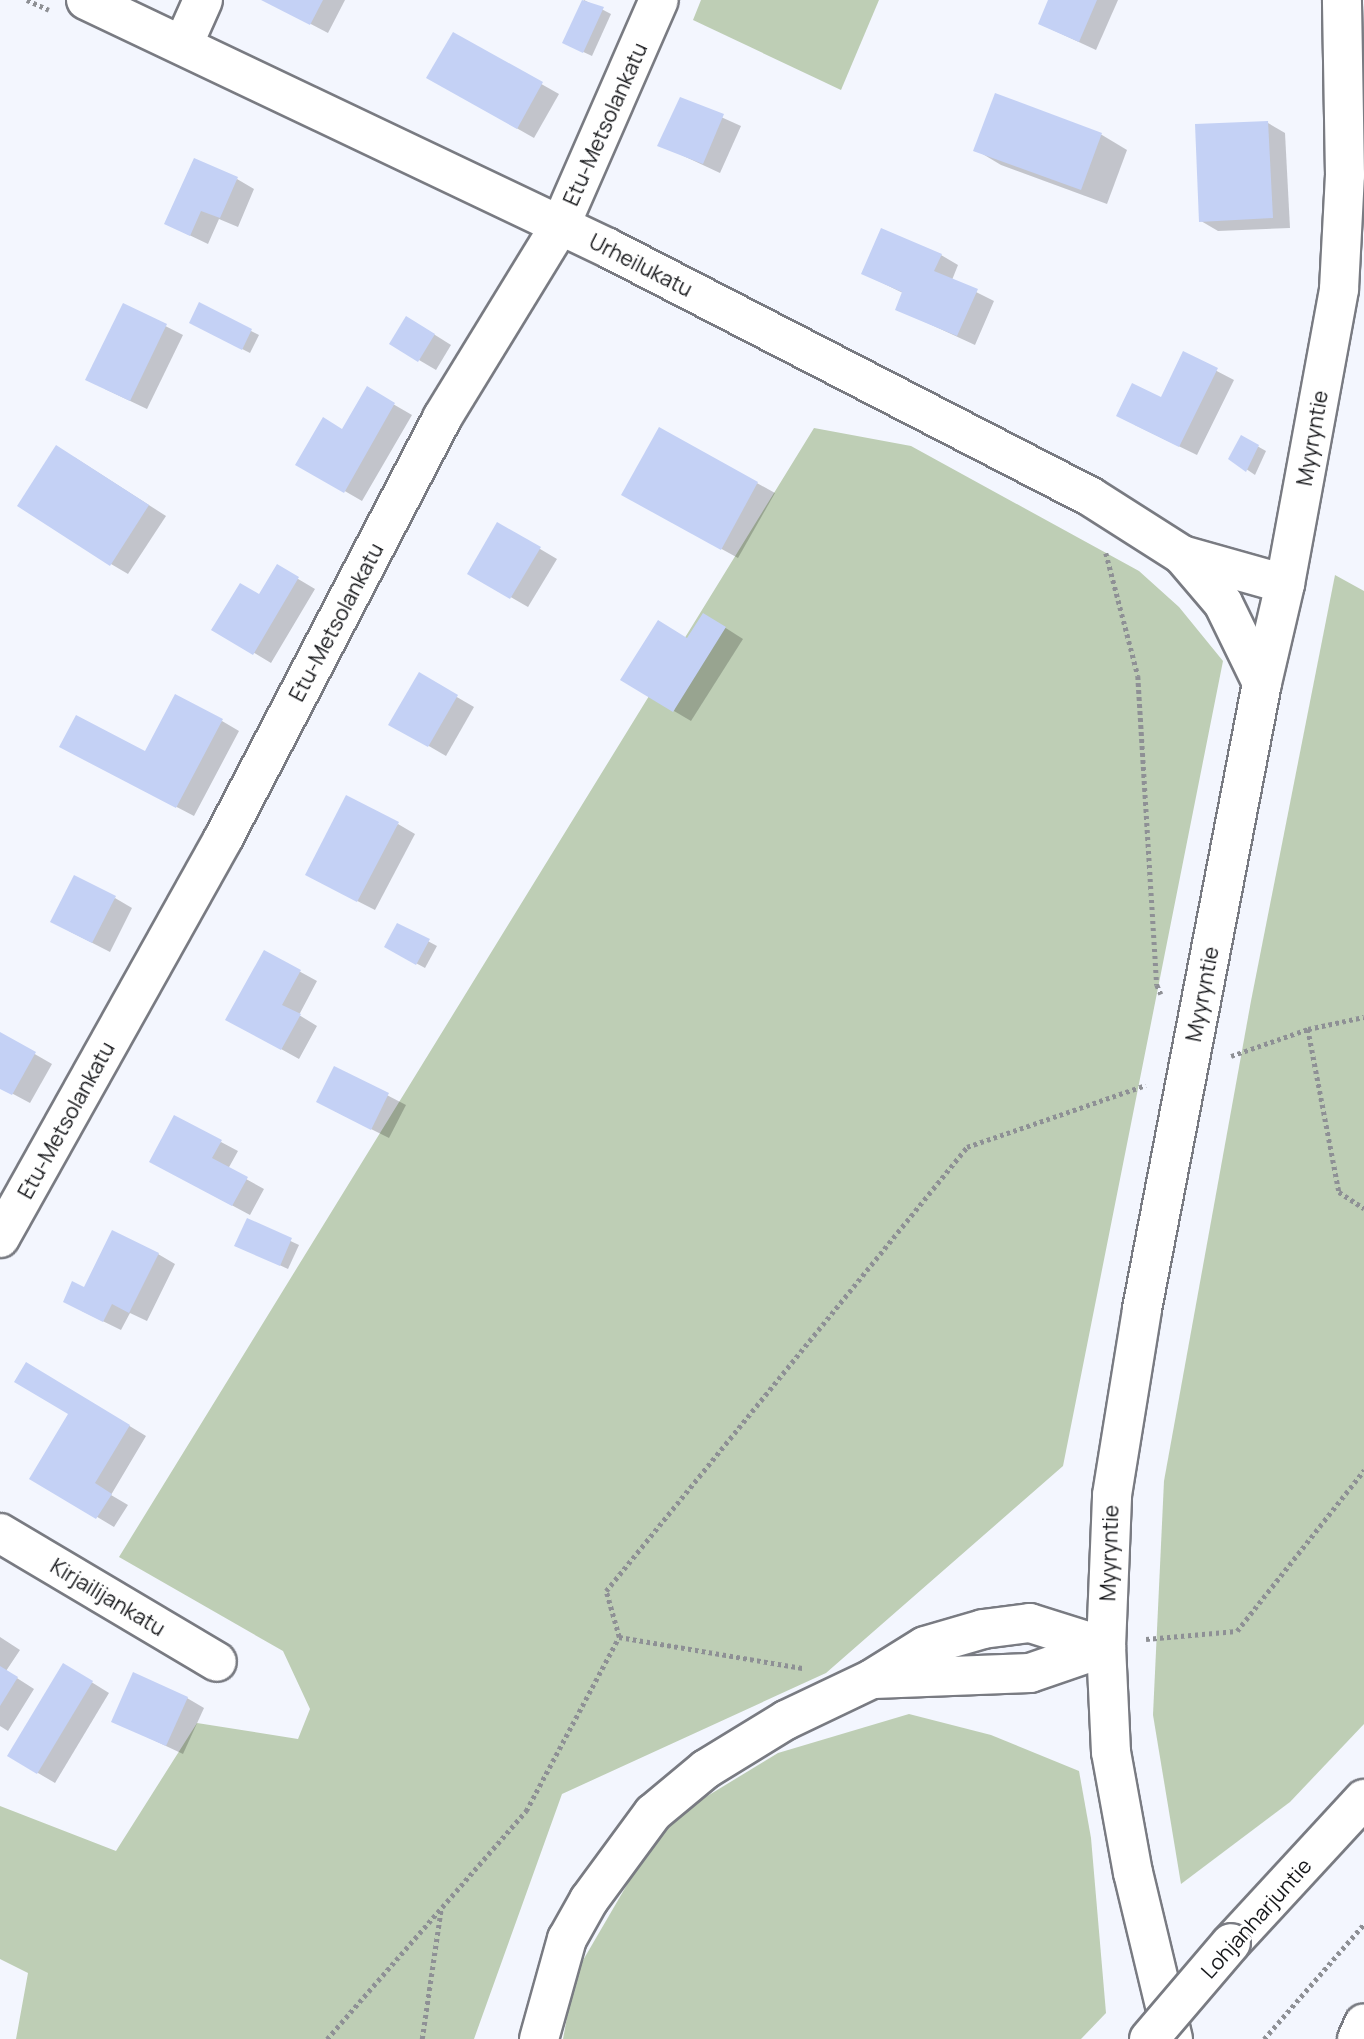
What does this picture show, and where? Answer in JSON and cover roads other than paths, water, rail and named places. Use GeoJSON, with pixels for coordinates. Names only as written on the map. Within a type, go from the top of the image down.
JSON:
{"type":"FeatureCollection","features":[{"type":"Feature","properties":{"kind":"main road","name":"Urheilukatu"},"geometry":{"type":"LineString","coordinates":[[86,0],[561,224],[1091,497],[1182,555],[1285,584]]}},
{"type":"Feature","properties":{"kind":"main road"},"geometry":{"type":"LineString","coordinates":[[183,45],[203,0]]}},
{"type":"Feature","properties":{"kind":"main road","name":"Etu-Metsolankatu"},"geometry":{"type":"LineString","coordinates":[[0,1238],[223,838],[442,418],[561,224],[659,0]]}},
{"type":"Feature","properties":{"kind":"main road","name":"Myyryntie"},"geometry":{"type":"LineString","coordinates":[[1173,2039],[1133,1873],[1111,1752],[1105,1647],[1112,1495],[1142,1309],[1262,684],[1285,584],[1339,289],[1345,175],[1342,0]]}},
{"type":"Feature","properties":{"kind":"main road","name":"Urheilukatu"},"geometry":{"type":"LineString","coordinates":[[1182,555],[1223,603],[1262,684]]}},
{"type":"Feature","properties":{"kind":"main road","name":"Kirjailijankatu"},"geometry":{"type":"LineString","coordinates":[[0,1533],[217,1662]]}},
{"type":"Feature","properties":{"kind":"main road"},"geometry":{"type":"LineString","coordinates":[[539,2039],[567,1939],[622,1851],[653,1813],[706,1769],[775,1727],[872,1679],[1030,1674],[1105,1647]]}},
{"type":"Feature","properties":{"kind":"main road","name":"Lohjanharjuntie"},"geometry":{"type":"LineString","coordinates":[[1149,2039],[1231,1943],[1364,1799]]}},
{"type":"Feature","properties":{"kind":"main road"},"geometry":{"type":"LineString","coordinates":[[1357,2039],[1364,2023]]}}]}
